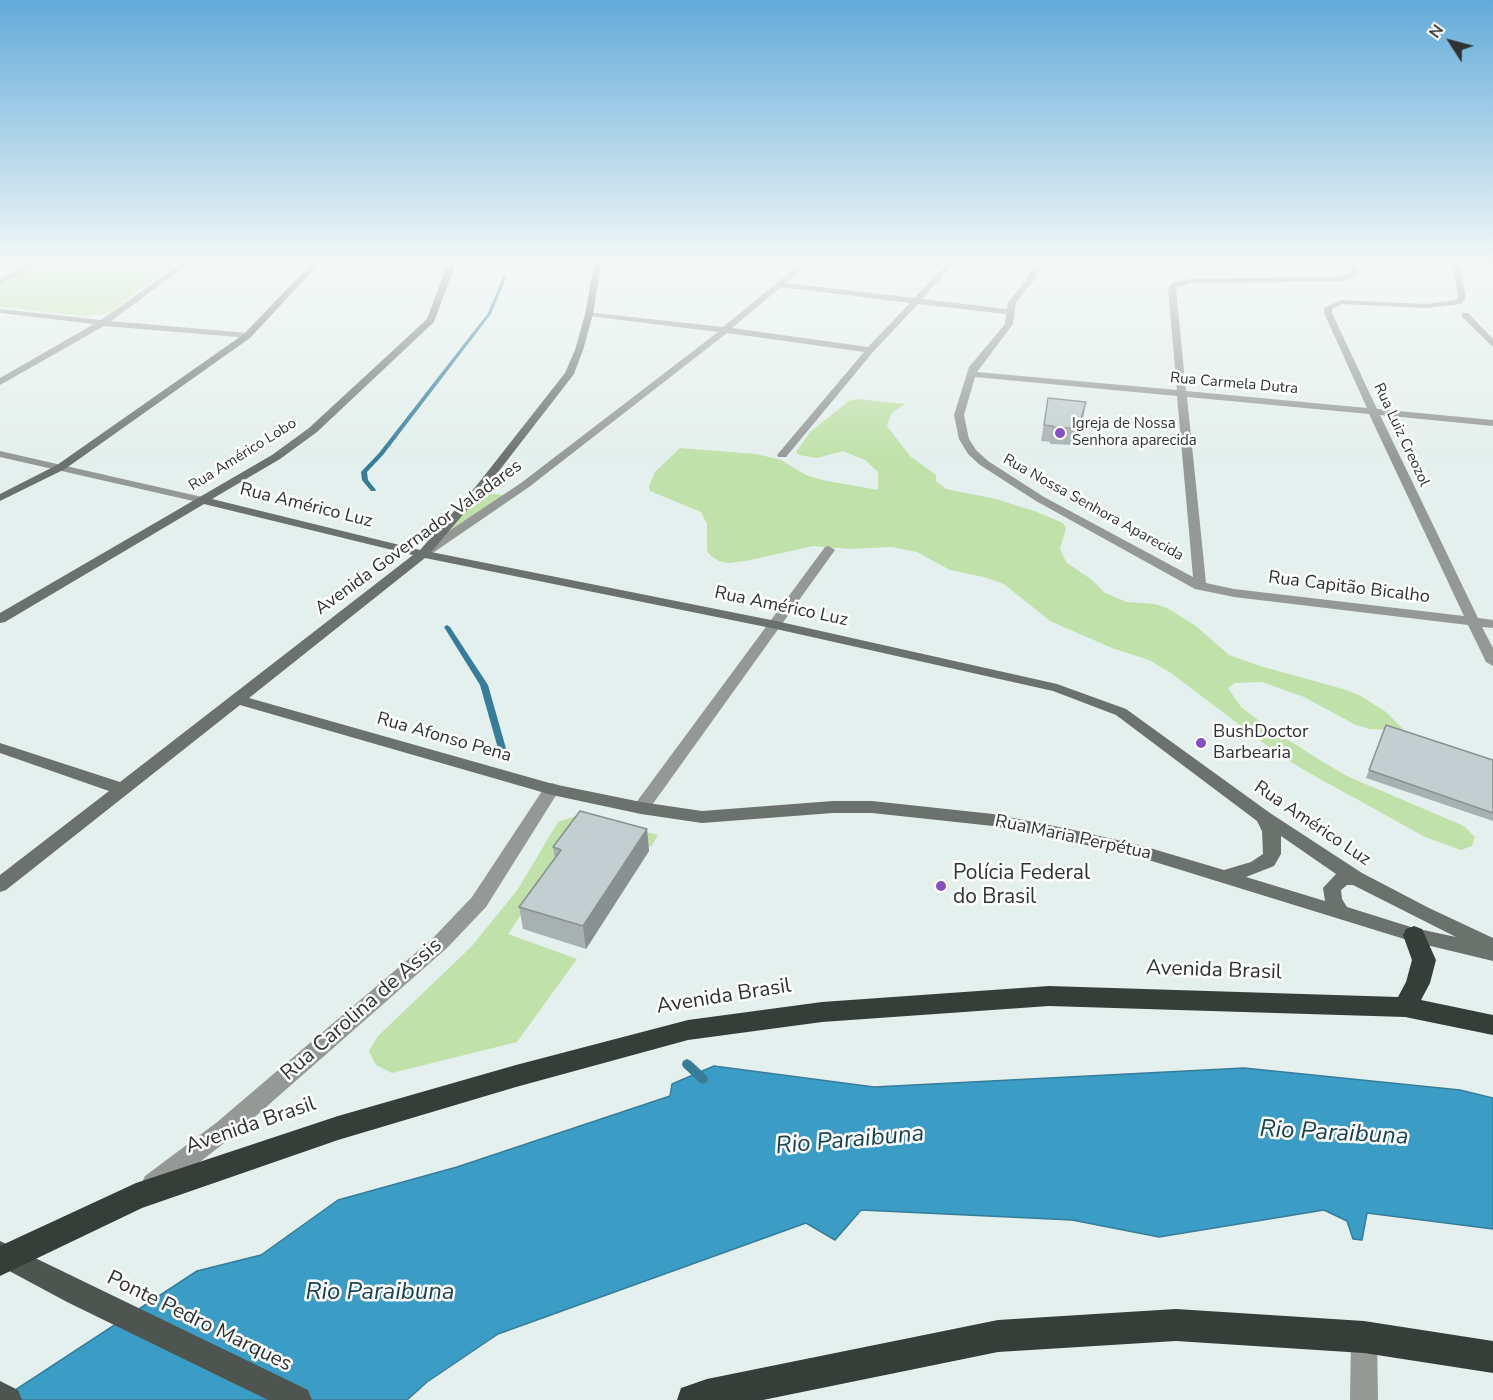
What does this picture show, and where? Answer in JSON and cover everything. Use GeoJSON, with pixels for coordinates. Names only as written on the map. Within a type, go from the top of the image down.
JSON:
{"type":"FeatureCollection","features":[{"type":"Feature","properties":{"kind":"highway"},"geometry":{"type":"LineString","coordinates":[[1405,1007],[1418,983],[1424,960],[1414,935]]}},
{"type":"Feature","properties":{"kind":"highway","name":"Avenida Brasil"},"geometry":{"type":"LineString","coordinates":[[2,1256],[136,1197],[338,1128],[516,1076],[688,1030],[822,1012],[1049,996],[1405,1007],[1493,1024]]}},
{"type":"Feature","properties":{"kind":"highway"},"geometry":{"type":"LineString","coordinates":[[702,1398],[998,1336],[1176,1325],[1364,1337],[1493,1357]]}},
{"type":"Feature","properties":{"kind":"main road","name":"Ponte Pedro Marques"},"geometry":{"type":"LineString","coordinates":[[2,1256],[298,1400]]}},
{"type":"Feature","properties":{"kind":"main road"},"geometry":{"type":"LineString","coordinates":[[0,1395],[8,1400]]}},
{"type":"Feature","properties":{"kind":"street"},"geometry":{"type":"LineString","coordinates":[[0,382],[90,330]]}},
{"type":"Feature","properties":{"kind":"street"},"geometry":{"type":"LineString","coordinates":[[184,330],[247,336]]}},
{"type":"Feature","properties":{"kind":"street"},"geometry":{"type":"LineString","coordinates":[[0,498],[61,467],[252,330]]}},
{"type":"Feature","properties":{"kind":"street","name":"Rua Américo Lobo"},"geometry":{"type":"LineString","coordinates":[[0,619],[276,457],[313,430],[422,330]]}},
{"type":"Feature","properties":{"kind":"street"},"geometry":{"type":"LineString","coordinates":[[423,554],[482,487],[512,445],[569,374],[584,330]]}},
{"type":"Feature","properties":{"kind":"street","name":"Avenida Governador Valadares"},"geometry":{"type":"LineString","coordinates":[[0,885],[423,554],[525,485],[725,330]]}},
{"type":"Feature","properties":{"kind":"street"},"geometry":{"type":"LineString","coordinates":[[727,330],[870,350]]}},
{"type":"Feature","properties":{"kind":"street"},"geometry":{"type":"LineString","coordinates":[[782,455],[888,330]]}},
{"type":"Feature","properties":{"kind":"street","name":"Rua Nossa Senhora Aparecida"},"geometry":{"type":"LineString","coordinates":[[1004,330],[972,374],[961,403],[960,427],[972,452],[984,464],[1031,494],[1200,586]]}},
{"type":"Feature","properties":{"kind":"street"},"geometry":{"type":"LineString","coordinates":[[1176,330],[1200,586]]}},
{"type":"Feature","properties":{"kind":"street","name":"Rua Luiz Creozol"},"geometry":{"type":"LineString","coordinates":[[1336,330],[1417,508],[1493,662]]}},
{"type":"Feature","properties":{"kind":"street"},"geometry":{"type":"LineString","coordinates":[[1479,330],[1493,344]]}},
{"type":"Feature","properties":{"kind":"street","name":"Rua Carmela Dutra"},"geometry":{"type":"LineString","coordinates":[[972,374],[1490,424]]}},
{"type":"Feature","properties":{"kind":"street","name":"Rua Américo Luz"},"geometry":{"type":"LineString","coordinates":[[0,454],[423,554],[776,626],[1057,688],[1121,712],[1264,817],[1356,878],[1422,913],[1493,946]]}},
{"type":"Feature","properties":{"kind":"street"},"geometry":{"type":"LineString","coordinates":[[641,808],[830,550]]}},
{"type":"Feature","properties":{"kind":"street","name":"Rua Capitão Bicalho"},"geometry":{"type":"LineString","coordinates":[[1200,586],[1234,593],[1493,624]]}},
{"type":"Feature","properties":{"kind":"street","name":"Rua Afonso Pena"},"geometry":{"type":"LineString","coordinates":[[237,699],[552,789],[641,808]]}},
{"type":"Feature","properties":{"kind":"street"},"geometry":{"type":"LineString","coordinates":[[0,748],[122,789]]}},
{"type":"Feature","properties":{"kind":"street","name":"Rua Carolina de Assis"},"geometry":{"type":"LineString","coordinates":[[136,1197],[224,1130],[440,943],[479,902],[552,789]]}},
{"type":"Feature","properties":{"kind":"street","name":"Rua Maria Perpétua"},"geometry":{"type":"LineString","coordinates":[[641,808],[702,817],[833,807],[899,809],[993,820],[1143,852],[1414,935],[1493,953]]}},
{"type":"Feature","properties":{"kind":"street"},"geometry":{"type":"LineString","coordinates":[[1223,877],[1257,867],[1268,861],[1274,844],[1264,817]]}},
{"type":"Feature","properties":{"kind":"street"},"geometry":{"type":"LineString","coordinates":[[1341,913],[1333,899],[1332,888],[1343,878],[1356,878]]}},
{"type":"Feature","properties":{"kind":"street"},"geometry":{"type":"LineString","coordinates":[[1364,1337],[1364,1400]]}},
{"type":"Feature","properties":{"kind":"green space"},"geometry":{"type":"Polygon","coordinates":[[[857,399],[905,404],[892,413],[887,426],[910,456],[936,475],[936,481],[946,489],[996,499],[1063,523],[1066,528],[1060,549],[1066,562],[1092,580],[1105,593],[1127,602],[1155,604],[1167,608],[1196,626],[1229,655],[1343,689],[1359,695],[1386,712],[1404,730],[1370,729],[1356,725],[1304,697],[1262,682],[1235,683],[1228,688],[1241,707],[1318,759],[1349,777],[1464,826],[1475,837],[1472,846],[1461,850],[1425,837],[1304,770],[1278,754],[1171,673],[1149,660],[1112,648],[1050,621],[1004,584],[950,570],[917,552],[892,547],[850,549],[813,546],[746,561],[728,563],[719,561],[707,551],[707,524],[701,512],[650,491],[649,486],[655,472],[680,448],[757,454],[781,460],[806,475],[822,480],[878,490],[878,472],[865,460],[843,451],[817,458],[799,455],[796,452],[810,432],[849,401],[857,399]]]}},
{"type":"Feature","properties":{"kind":"green space"},"geometry":{"type":"Polygon","coordinates":[[[475,491],[515,497],[430,545],[475,491]]]}},
{"type":"Feature","properties":{"kind":"green space"},"geometry":{"type":"Polygon","coordinates":[[[576,816],[658,835],[651,847],[580,827],[508,934],[577,959],[517,1042],[392,1073],[376,1065],[369,1051],[378,1036],[471,947],[518,889],[558,822],[576,816]]]}},
{"type":"Feature","properties":{"kind":"water","name":"Rio Paraibuna"},"geometry":{"type":"Polygon","coordinates":[[[714,1066],[874,1087],[1244,1068],[1460,1090],[1493,1098],[1493,1229],[1367,1213],[1362,1240],[1353,1239],[1347,1221],[1324,1210],[1159,1237],[1072,1220],[861,1210],[835,1240],[806,1223],[498,1334],[427,1382],[407,1400],[0,1400],[197,1271],[261,1255],[338,1200],[457,1167],[670,1096],[672,1084],[714,1066]]]}},
{"type":"Feature","properties":{"kind":"building"},"geometry":{"type":"Polygon","coordinates":[[[1048,398],[1086,402],[1078,429],[1044,425],[1048,398]]]}},
{"type":"Feature","properties":{"kind":"building"},"geometry":{"type":"Polygon","coordinates":[[[1386,725],[1493,760],[1493,813],[1369,770],[1386,725]]]}},
{"type":"Feature","properties":{"kind":"building"},"geometry":{"type":"Polygon","coordinates":[[[580,811],[647,829],[583,926],[519,907],[561,850],[553,847],[580,811]]]}},
{"type":"Feature","properties":{"kind":"waterway"},"geometry":{"type":"LineString","coordinates":[[373,490],[365,480],[364,472],[381,454],[477,330]]}},
{"type":"Feature","properties":{"kind":"waterway"},"geometry":{"type":"LineString","coordinates":[[447,627],[484,685],[503,752]]}},
{"type":"Feature","properties":{"kind":"waterway"},"geometry":{"type":"LineString","coordinates":[[687,1064],[703,1079]]}},
{"type":"Feature","properties":{"kind":"place","name":"Igreja de Nossa Senhora aparecida"},"geometry":{"type":"Point","coordinates":[1060,433]}},
{"type":"Feature","properties":{"kind":"place","name":"BushDoctor Barbearia"},"geometry":{"type":"Point","coordinates":[1201,743]}},
{"type":"Feature","properties":{"kind":"place","name":"Polícia Federal do Brasil"},"geometry":{"type":"Point","coordinates":[941,886]}}]}
